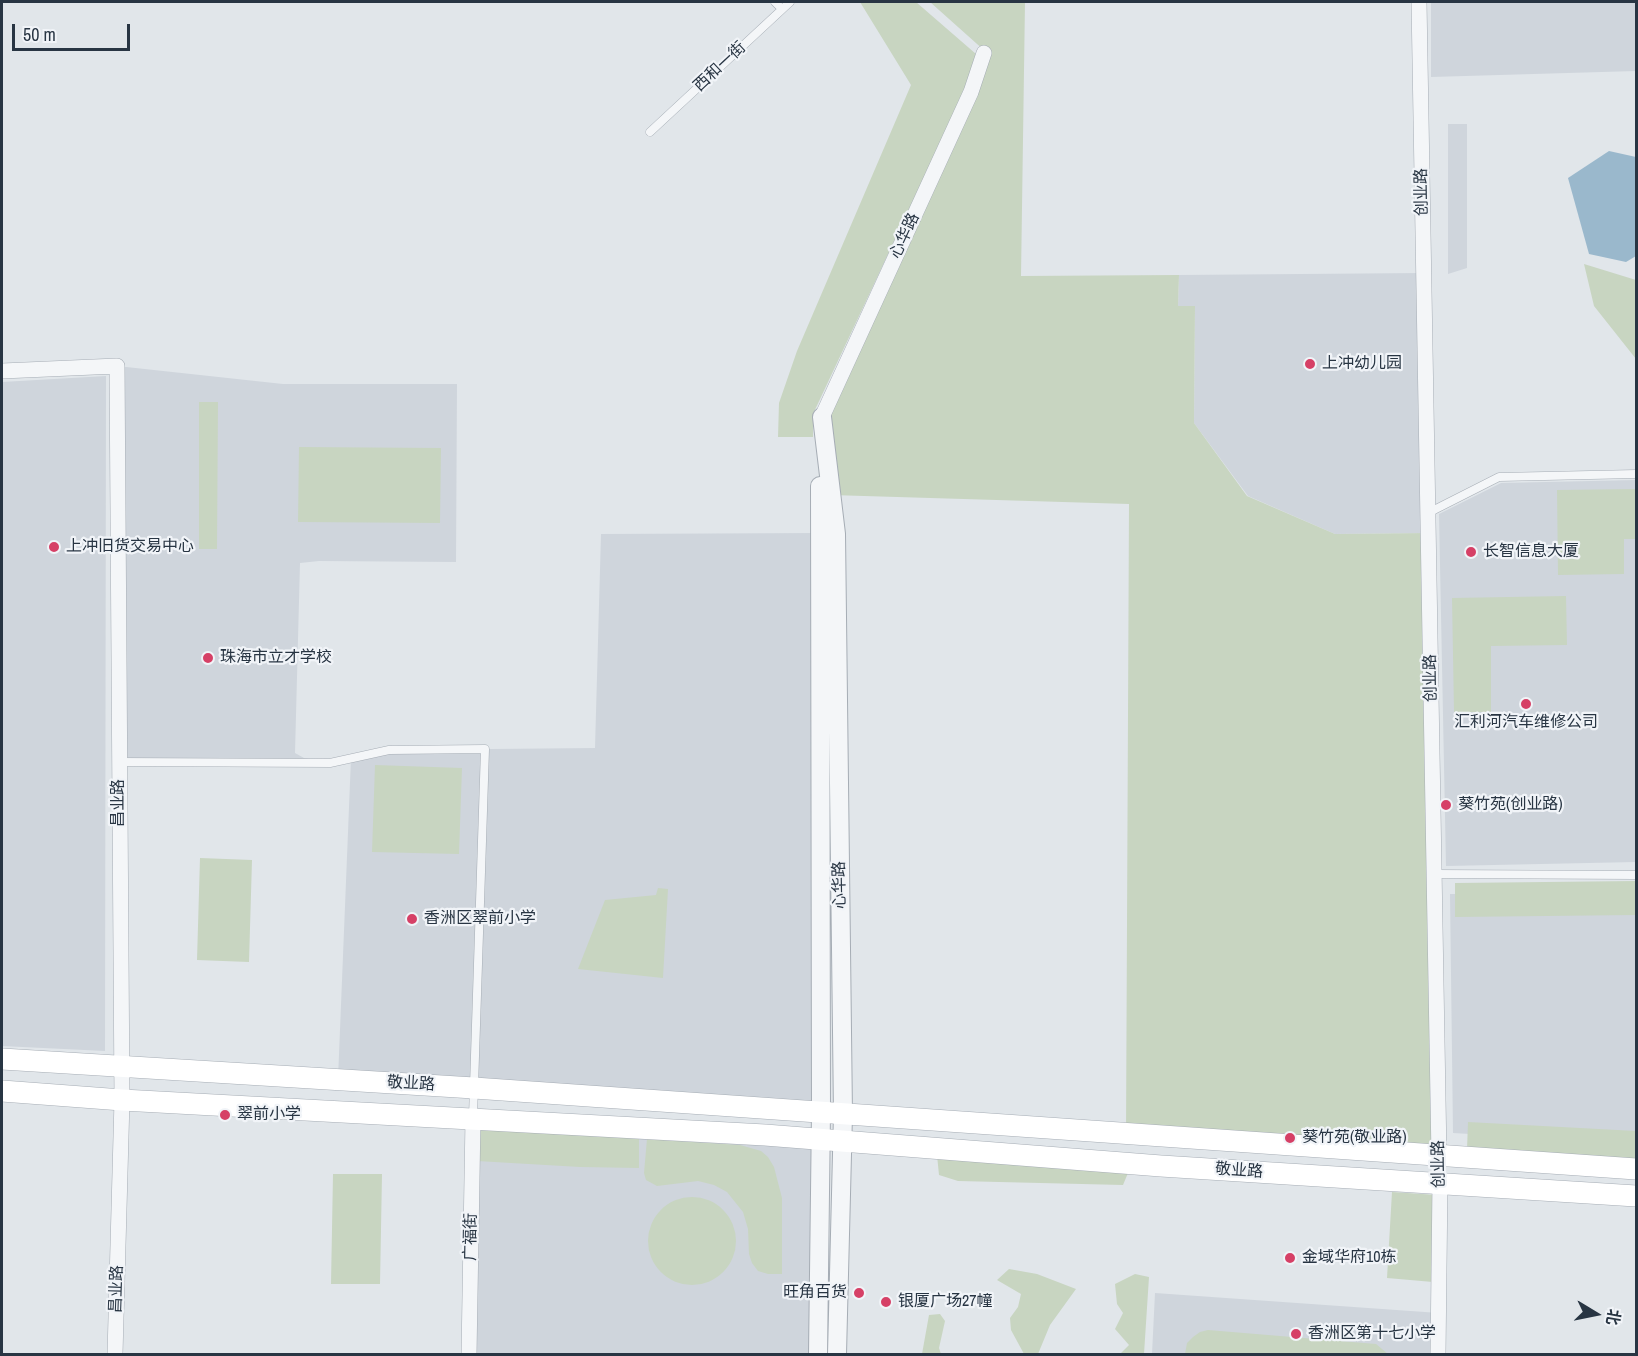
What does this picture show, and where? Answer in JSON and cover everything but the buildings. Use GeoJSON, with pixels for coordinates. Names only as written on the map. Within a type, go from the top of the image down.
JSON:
{"type":"FeatureCollection","features":[{"type":"Feature","properties":{"kind":"main road","name":"敬业路"},"geometry":{"type":"LineString","coordinates":[[2,1059],[474,1088],[1636,1169]]}},
{"type":"Feature","properties":{"kind":"main road","name":"敬业路"},"geometry":{"type":"LineString","coordinates":[[2,1091],[122,1100],[842,1141],[1161,1166],[1636,1196]]}},
{"type":"Feature","properties":{"kind":"street","name":"创业路"},"geometry":{"type":"LineString","coordinates":[[1419,2],[1440,1183],[1438,1354]]}},
{"type":"Feature","properties":{"kind":"street","name":"心华路"},"geometry":{"type":"LineString","coordinates":[[818,1354],[821,1112],[820,533],[822,417],[971,92],[984,53]]}},
{"type":"Feature","properties":{"kind":"street","name":"昌业路"},"geometry":{"type":"LineString","coordinates":[[2,371],[117,366],[122,1100],[115,1354]]}},
{"type":"Feature","properties":{"kind":"street","name":"心华路"},"geometry":{"type":"LineString","coordinates":[[822,417],[836,534],[843,1114],[837,1354]]}},
{"type":"Feature","properties":{"kind":"street","name":"广福街"},"geometry":{"type":"LineString","coordinates":[[469,1354],[473,1119]]}},
{"type":"Feature","properties":{"kind":"lane"},"geometry":{"type":"LineString","coordinates":[[775,2],[782,9]]}},
{"type":"Feature","properties":{"kind":"lane","name":"西和一街"},"geometry":{"type":"LineString","coordinates":[[650,132],[790,2]]}},
{"type":"Feature","properties":{"kind":"lane"},"geometry":{"type":"LineString","coordinates":[[1428,513],[1499,477],[1636,474]]}},
{"type":"Feature","properties":{"kind":"lane"},"geometry":{"type":"LineString","coordinates":[[119,762],[330,763],[389,750],[485,749],[473,1119]]}},
{"type":"Feature","properties":{"kind":"lane"},"geometry":{"type":"LineString","coordinates":[[1435,874],[1636,874]]}},
{"type":"Feature","properties":{"kind":"shaded area"},"geometry":{"type":"Polygon","coordinates":[[[1431,2],[1636,2],[1636,71],[1431,77],[1431,2]]]}},
{"type":"Feature","properties":{"kind":"shaded area"},"geometry":{"type":"Polygon","coordinates":[[[1448,124],[1467,124],[1467,268],[1448,274],[1448,124]]]}},
{"type":"Feature","properties":{"kind":"shaded area","name":"上冲幼儿园"},"geometry":{"type":"Polygon","coordinates":[[[1423,273],[1428,533],[1335,534],[1248,496],[1194,423],[1195,306],[1178,306],[1179,275],[1423,273]]]}},
{"type":"Feature","properties":{"kind":"shaded area","name":"珠海市立才学校"},"geometry":{"type":"Polygon","coordinates":[[[117,366],[283,384],[457,384],[456,562],[319,561],[300,563],[295,753],[304,758],[330,763],[119,762],[117,366]]]}},
{"type":"Feature","properties":{"kind":"shaded area"},"geometry":{"type":"Polygon","coordinates":[[[106,376],[105,1051],[2,1046],[2,382],[106,376]]]}},
{"type":"Feature","properties":{"kind":"shaded area"},"geometry":{"type":"Polygon","coordinates":[[[1636,480],[1636,862],[1446,866],[1439,514],[1501,483],[1636,480]]]}},
{"type":"Feature","properties":{"kind":"shaded area"},"geometry":{"type":"Polygon","coordinates":[[[820,533],[821,1112],[338,1079],[351,758],[389,750],[595,748],[601,534],[820,533]]]}},
{"type":"Feature","properties":{"kind":"shaded area"},"geometry":{"type":"Polygon","coordinates":[[[1450,894],[1636,894],[1636,1144],[1453,1133],[1450,894]]]}},
{"type":"Feature","properties":{"kind":"shaded area"},"geometry":{"type":"Polygon","coordinates":[[[473,1119],[820,1140],[816,1354],[469,1354],[473,1119]]]}},
{"type":"Feature","properties":{"kind":"shaded area","name":"香洲区第十七小学"},"geometry":{"type":"Polygon","coordinates":[[[1155,1293],[1439,1313],[1439,1354],[1152,1354],[1155,1293]]]}},
{"type":"Feature","properties":{"kind":"green space"},"geometry":{"type":"Polygon","coordinates":[[[860,2],[916,2],[976,54],[966,88],[813,414],[813,437],[778,437],[779,403],[797,351],[911,85],[860,2]]]}},
{"type":"Feature","properties":{"kind":"green space"},"geometry":{"type":"Polygon","coordinates":[[[930,2],[1025,2],[1021,276],[1179,275],[1178,306],[1195,306],[1194,423],[1247,496],[1335,534],[1428,533],[1439,1156],[1126,1134],[1129,504],[831,495],[822,417],[986,52],[930,2]]]}},
{"type":"Feature","properties":{"kind":"green space"},"geometry":{"type":"Polygon","coordinates":[[[1584,264],[1636,280],[1636,359],[1594,306],[1584,264]]]}},
{"type":"Feature","properties":{"kind":"green space"},"geometry":{"type":"Polygon","coordinates":[[[199,402],[218,402],[217,549],[199,549],[199,402]]]}},
{"type":"Feature","properties":{"kind":"green space"},"geometry":{"type":"Polygon","coordinates":[[[299,447],[441,448],[440,523],[298,522],[299,447]]]}},
{"type":"Feature","properties":{"kind":"green space"},"geometry":{"type":"Polygon","coordinates":[[[1636,489],[1636,539],[1624,539],[1624,574],[1558,575],[1557,490],[1636,489]]]}},
{"type":"Feature","properties":{"kind":"green space"},"geometry":{"type":"Polygon","coordinates":[[[1566,596],[1567,645],[1491,646],[1491,712],[1454,712],[1452,598],[1566,596]]]}},
{"type":"Feature","properties":{"kind":"green space"},"geometry":{"type":"Polygon","coordinates":[[[375,765],[462,768],[459,854],[372,852],[375,765]]]}},
{"type":"Feature","properties":{"kind":"green space"},"geometry":{"type":"Polygon","coordinates":[[[200,858],[252,860],[249,962],[197,960],[200,858]]]}},
{"type":"Feature","properties":{"kind":"green space"},"geometry":{"type":"Polygon","coordinates":[[[1636,881],[1636,915],[1455,917],[1455,883],[1636,881]]]}},
{"type":"Feature","properties":{"kind":"green space"},"geometry":{"type":"Polygon","coordinates":[[[658,888],[668,889],[663,978],[578,969],[605,900],[656,895],[658,888]]]}},
{"type":"Feature","properties":{"kind":"green space"},"geometry":{"type":"Polygon","coordinates":[[[1468,1122],[1636,1131],[1636,1163],[1467,1150],[1468,1122]]]}},
{"type":"Feature","properties":{"kind":"green space"},"geometry":{"type":"Polygon","coordinates":[[[480,1125],[639,1134],[639,1168],[477,1161],[480,1125]]]}},
{"type":"Feature","properties":{"kind":"green space"},"geometry":{"type":"Polygon","coordinates":[[[647,1139],[740,1145],[761,1151],[768,1157],[774,1167],[782,1198],[782,1274],[758,1271],[752,1263],[749,1254],[748,1229],[743,1212],[727,1192],[714,1185],[698,1181],[657,1186],[646,1180],[644,1173],[647,1139]]]}},
{"type":"Feature","properties":{"kind":"green space"},"geometry":{"type":"Polygon","coordinates":[[[937,1155],[1128,1173],[1123,1185],[958,1181],[939,1175],[937,1155]]]}},
{"type":"Feature","properties":{"kind":"green space"},"geometry":{"type":"Polygon","coordinates":[[[333,1174],[382,1174],[380,1284],[331,1284],[333,1174]]]}},
{"type":"Feature","properties":{"kind":"green space"},"geometry":{"type":"Polygon","coordinates":[[[1392,1192],[1437,1195],[1433,1282],[1387,1278],[1392,1192]]]}},
{"type":"Feature","properties":{"kind":"green space"},"geometry":{"type":"Polygon","coordinates":[[[692,1197],[709,1201],[723,1210],[732,1224],[736,1241],[732,1258],[723,1272],[709,1281],[692,1285],[675,1281],[661,1272],[652,1258],[648,1241],[652,1224],[661,1210],[675,1201],[692,1197]]]}},
{"type":"Feature","properties":{"kind":"green space"},"geometry":{"type":"Polygon","coordinates":[[[1009,1269],[1037,1274],[1076,1289],[1050,1325],[1038,1354],[1024,1354],[1011,1330],[1010,1318],[1018,1307],[1021,1294],[997,1280],[1009,1269]]]}},
{"type":"Feature","properties":{"kind":"green space"},"geometry":{"type":"Polygon","coordinates":[[[1135,1274],[1149,1277],[1144,1354],[1120,1354],[1129,1345],[1115,1329],[1123,1313],[1117,1304],[1115,1284],[1135,1274]]]}},
{"type":"Feature","properties":{"kind":"green space"},"geometry":{"type":"Polygon","coordinates":[[[940,1314],[945,1321],[939,1348],[941,1354],[922,1354],[929,1315],[940,1314]]]}},
{"type":"Feature","properties":{"kind":"green space"},"geometry":{"type":"Polygon","coordinates":[[[1208,1330],[1376,1344],[1388,1354],[1185,1354],[1187,1343],[1200,1332],[1208,1330]]]}},
{"type":"Feature","properties":{"kind":"water"},"geometry":{"type":"Polygon","coordinates":[[[1609,151],[1636,157],[1636,256],[1626,262],[1589,254],[1568,178],[1609,151]]]}},
{"type":"Feature","properties":{"kind":"place","name":"上冲幼儿园"},"geometry":{"type":"Point","coordinates":[1310,364]}},
{"type":"Feature","properties":{"kind":"place","name":"上冲旧货交易中心"},"geometry":{"type":"Point","coordinates":[54,547]}},
{"type":"Feature","properties":{"kind":"place","name":"长智信息大厦"},"geometry":{"type":"Point","coordinates":[1471,552]}},
{"type":"Feature","properties":{"kind":"place","name":"珠海市立才学校"},"geometry":{"type":"Point","coordinates":[208,658]}},
{"type":"Feature","properties":{"kind":"place","name":"汇利河汽车维修公司"},"geometry":{"type":"Point","coordinates":[1526,704]}},
{"type":"Feature","properties":{"kind":"place","name":"葵竹苑(创业路)"},"geometry":{"type":"Point","coordinates":[1446,805]}},
{"type":"Feature","properties":{"kind":"place","name":"香洲区翠前小学"},"geometry":{"type":"Point","coordinates":[412,919]}},
{"type":"Feature","properties":{"kind":"place","name":"翠前小学"},"geometry":{"type":"Point","coordinates":[225,1115]}},
{"type":"Feature","properties":{"kind":"place","name":"葵竹苑(敬业路)"},"geometry":{"type":"Point","coordinates":[1290,1138]}},
{"type":"Feature","properties":{"kind":"place","name":"金域华府10栋"},"geometry":{"type":"Point","coordinates":[1290,1258]}},
{"type":"Feature","properties":{"kind":"place","name":"旺角百货"},"geometry":{"type":"Point","coordinates":[859,1293]}},
{"type":"Feature","properties":{"kind":"place","name":"银厦广场27幢"},"geometry":{"type":"Point","coordinates":[886,1302]}},
{"type":"Feature","properties":{"kind":"place","name":"香洲区第十七小学"},"geometry":{"type":"Point","coordinates":[1296,1334]}}]}
